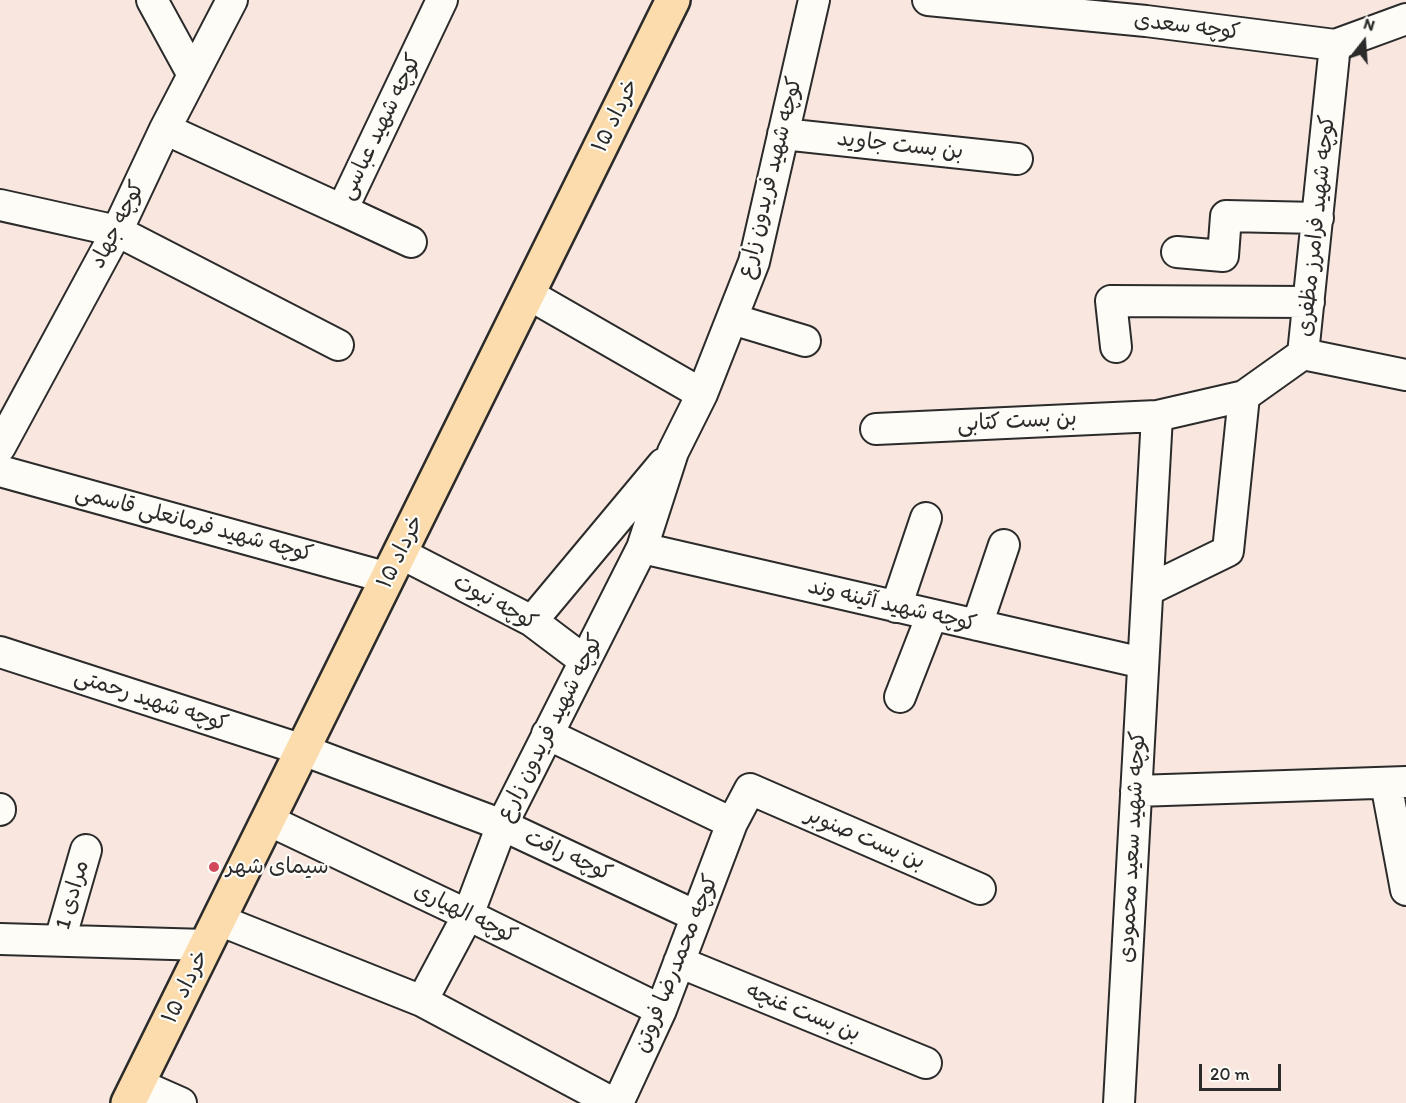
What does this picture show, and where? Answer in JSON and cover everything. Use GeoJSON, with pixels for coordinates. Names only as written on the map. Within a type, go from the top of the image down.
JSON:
{"type":"FeatureCollection","features":[{"type":"Feature","properties":{"kind":"main road","name":"۱۵ خرداد"},"geometry":{"type":"LineString","coordinates":[[133,1093],[673,0]]}},
{"type":"Feature","properties":{"kind":"street"},"geometry":{"type":"LineString","coordinates":[[152,0],[193,75]]}},
{"type":"Feature","properties":{"kind":"street","name":"کوچه جهاد"},"geometry":{"type":"LineString","coordinates":[[0,447],[117,231],[165,129],[232,0]]}},
{"type":"Feature","properties":{"kind":"street","name":"کوچه شهید عباسی"},"geometry":{"type":"LineString","coordinates":[[165,129],[342,210],[442,0]]}},
{"type":"Feature","properties":{"kind":"street","name":"کوچه شهید فریدون زارع"},"geometry":{"type":"LineString","coordinates":[[422,1001],[468,915],[502,825],[642,548],[673,452],[702,394],[732,319],[754,262],[814,0]]}},
{"type":"Feature","properties":{"kind":"street","name":"کوچه سعدی"},"geometry":{"type":"LineString","coordinates":[[928,0],[1147,11],[1335,45],[1406,20]]}},
{"type":"Feature","properties":{"kind":"street","name":"کوچه شهید فرامرز مظفری"},"geometry":{"type":"LineString","coordinates":[[1157,416],[1244,396],[1304,354],[1335,45]]}},
{"type":"Feature","properties":{"kind":"street","name":"بن بست جاوید"},"geometry":{"type":"LineString","coordinates":[[783,134],[1017,159]]}},
{"type":"Feature","properties":{"kind":"street"},"geometry":{"type":"LineString","coordinates":[[0,205],[117,231],[338,345]]}},
{"type":"Feature","properties":{"kind":"street"},"geometry":{"type":"LineString","coordinates":[[342,210],[411,242]]}},
{"type":"Feature","properties":{"kind":"street"},"geometry":{"type":"LineString","coordinates":[[1177,252],[1223,256],[1226,216],[1318,218]]}},
{"type":"Feature","properties":{"kind":"street"},"geometry":{"type":"LineString","coordinates":[[528,294],[702,394]]}},
{"type":"Feature","properties":{"kind":"street"},"geometry":{"type":"LineString","coordinates":[[1116,347],[1111,301],[1309,302]]}},
{"type":"Feature","properties":{"kind":"street"},"geometry":{"type":"LineString","coordinates":[[732,319],[805,341]]}},
{"type":"Feature","properties":{"kind":"street"},"geometry":{"type":"LineString","coordinates":[[1304,354],[1406,375]]}},
{"type":"Feature","properties":{"kind":"street"},"geometry":{"type":"LineString","coordinates":[[1148,590],[1228,550],[1244,396]]}},
{"type":"Feature","properties":{"kind":"street","name":"بن بست کتابی"},"geometry":{"type":"LineString","coordinates":[[876,429],[1157,416]]}},
{"type":"Feature","properties":{"kind":"street","name":"کوچه شهید سعید محمودی"},"geometry":{"type":"LineString","coordinates":[[1119,1103],[1157,416]]}},
{"type":"Feature","properties":{"kind":"street","name":"کوچه شهید فریدون زارع"},"geometry":{"type":"LineString","coordinates":[[532,621],[673,452]]}},
{"type":"Feature","properties":{"kind":"street","name":"کوچه شهید فرمانعلی قاسمی"},"geometry":{"type":"LineString","coordinates":[[0,471],[394,565]]}},
{"type":"Feature","properties":{"kind":"street"},"geometry":{"type":"LineString","coordinates":[[896,607],[926,518]]}},
{"type":"Feature","properties":{"kind":"street"},"geometry":{"type":"LineString","coordinates":[[977,625],[1004,545]]}},
{"type":"Feature","properties":{"kind":"street","name":"کوچه شهید آئینه وند"},"geometry":{"type":"LineString","coordinates":[[642,548],[1143,663]]}},
{"type":"Feature","properties":{"kind":"street","name":"کوچه نبوت"},"geometry":{"type":"LineString","coordinates":[[394,565],[532,621],[585,661]]}},
{"type":"Feature","properties":{"kind":"street"},"geometry":{"type":"LineString","coordinates":[[900,697],[932,615]]}},
{"type":"Feature","properties":{"kind":"street","name":"کوچه شهید رحمتی"},"geometry":{"type":"LineString","coordinates":[[0,652],[303,750]]}},
{"type":"Feature","properties":{"kind":"street"},"geometry":{"type":"LineString","coordinates":[[547,734],[732,823]]}},
{"type":"Feature","properties":{"kind":"street","name":"کوچه رافت"},"geometry":{"type":"LineString","coordinates":[[303,750],[502,825],[696,916]]}},
{"type":"Feature","properties":{"kind":"street"},"geometry":{"type":"LineString","coordinates":[[1137,791],[1396,782],[1406,890]]}},
{"type":"Feature","properties":{"kind":"street","name":"کوچه محمدرضا فروتن"},"geometry":{"type":"LineString","coordinates":[[618,1103],[661,1010],[732,823],[750,789]]}},
{"type":"Feature","properties":{"kind":"street","name":"بن بست صنوبر"},"geometry":{"type":"LineString","coordinates":[[750,789],[980,889]]}},
{"type":"Feature","properties":{"kind":"street","name":"کوچه الهیاری"},"geometry":{"type":"LineString","coordinates":[[268,820],[661,1010]]}},
{"type":"Feature","properties":{"kind":"street","name":"مرادی 1"},"geometry":{"type":"LineString","coordinates":[[60,940],[86,850]]}},
{"type":"Feature","properties":{"kind":"street"},"geometry":{"type":"LineString","coordinates":[[0,939],[60,940],[212,932],[422,1001],[613,1103]]}},
{"type":"Feature","properties":{"kind":"street","name":"بن بست غنچه"},"geometry":{"type":"LineString","coordinates":[[679,962],[926,1063]]}},
{"type":"Feature","properties":{"kind":"street"},"geometry":{"type":"LineString","coordinates":[[133,1093],[181,1103]]}},
{"type":"Feature","properties":{"kind":"place","name":"سیمای شهر"},"geometry":{"type":"Point","coordinates":[214,867]}}]}
